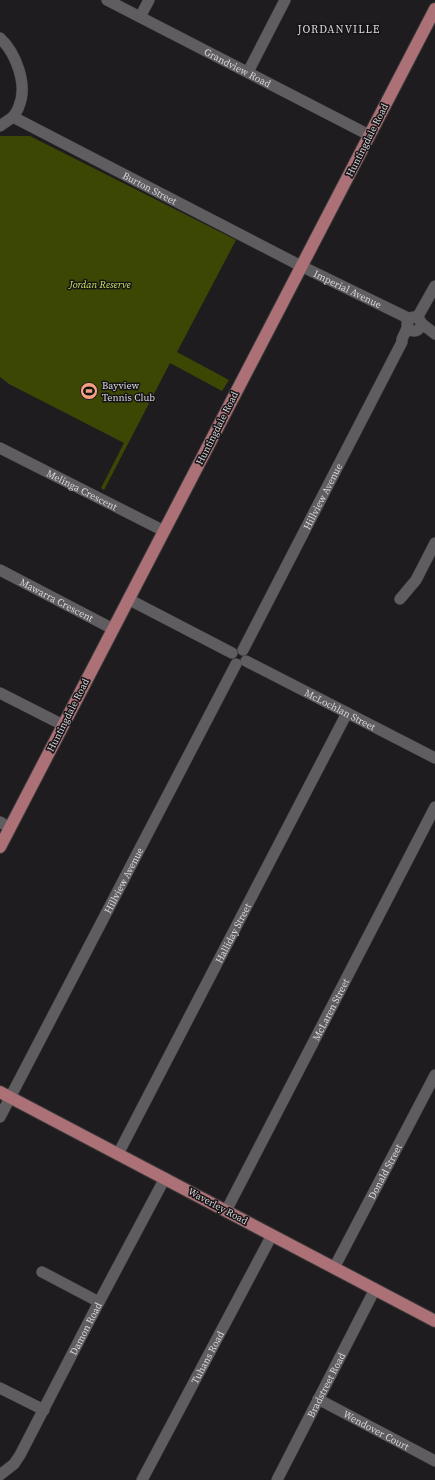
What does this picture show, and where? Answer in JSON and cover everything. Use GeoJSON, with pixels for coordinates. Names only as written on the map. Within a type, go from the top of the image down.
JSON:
{"type":"FeatureCollection","features":[{"type":"Feature","properties":{"kind":"main road","name":"Huntingdale Road"},"geometry":{"type":"LineString","coordinates":[[0,847],[5,825],[63,725],[435,9]]}},
{"type":"Feature","properties":{"kind":"main road","name":"Waverley Road"},"geometry":{"type":"LineString","coordinates":[[5,1094],[435,1321]]}},
{"type":"Feature","properties":{"kind":"street","name":"Grandview Road"},"geometry":{"type":"LineString","coordinates":[[107,0],[369,135]]}},
{"type":"Feature","properties":{"kind":"street"},"geometry":{"type":"LineString","coordinates":[[140,17],[149,0]]}},
{"type":"Feature","properties":{"kind":"street"},"geometry":{"type":"LineString","coordinates":[[248,72],[285,0]]}},
{"type":"Feature","properties":{"kind":"street"},"geometry":{"type":"LineString","coordinates":[[0,38],[12,55],[20,73],[22,90],[20,105],[14,117],[0,126]]}},
{"type":"Feature","properties":{"kind":"street","name":"Burton Street"},"geometry":{"type":"LineString","coordinates":[[14,117],[302,266]]}},
{"type":"Feature","properties":{"kind":"street","name":"Imperial Avenue"},"geometry":{"type":"LineString","coordinates":[[302,266],[393,312],[394,315],[434,334]]}},
{"type":"Feature","properties":{"kind":"street","name":"Hillview Avenue"},"geometry":{"type":"LineString","coordinates":[[0,1116],[5,1094],[239,657],[402,342],[406,341],[435,286]]}},
{"type":"Feature","properties":{"kind":"street","name":"Melinga Crescent"},"geometry":{"type":"LineString","coordinates":[[0,448],[164,531]]}},
{"type":"Feature","properties":{"kind":"street"},"geometry":{"type":"LineString","coordinates":[[400,599],[416,580],[435,543]]}},
{"type":"Feature","properties":{"kind":"street","name":"Mawarra Crescent"},"geometry":{"type":"LineString","coordinates":[[0,570],[113,629]]}},
{"type":"Feature","properties":{"kind":"street","name":"McLochlan Street"},"geometry":{"type":"LineString","coordinates":[[128,599],[435,758]]}},
{"type":"Feature","properties":{"kind":"street"},"geometry":{"type":"LineString","coordinates":[[0,693],[63,725]]}},
{"type":"Feature","properties":{"kind":"street","name":"Halliday Street"},"geometry":{"type":"LineString","coordinates":[[118,1154],[346,713]]}},
{"type":"Feature","properties":{"kind":"street","name":"McLaren Street"},"geometry":{"type":"LineString","coordinates":[[226,1211],[435,807]]}},
{"type":"Feature","properties":{"kind":"street","name":"Donald Street"},"geometry":{"type":"LineString","coordinates":[[334,1268],[435,1075]]}},
{"type":"Feature","properties":{"kind":"street","name":"Damon Road"},"geometry":{"type":"LineString","coordinates":[[0,1474],[14,1464],[20,1455],[165,1178]]}},
{"type":"Feature","properties":{"kind":"street","name":"Tuhans Road"},"geometry":{"type":"LineString","coordinates":[[142,1480],[272,1235]]}},
{"type":"Feature","properties":{"kind":"street"},"geometry":{"type":"LineString","coordinates":[[42,1272],[99,1302]]}},
{"type":"Feature","properties":{"kind":"street","name":"Bradstreet Road"},"geometry":{"type":"LineString","coordinates":[[277,1480],[375,1289]]}},
{"type":"Feature","properties":{"kind":"street"},"geometry":{"type":"LineString","coordinates":[[0,1388],[44,1410]]}},
{"type":"Feature","properties":{"kind":"street","name":"Wendover Court"},"geometry":{"type":"LineString","coordinates":[[318,1399],[435,1461]]}},
{"type":"Feature","properties":{"kind":"green space","name":"Jordan Reserve"},"geometry":{"type":"Polygon","coordinates":[[[0,136],[30,136],[236,240],[177,352],[229,380],[222,391],[170,363],[104,490],[101,488],[124,443],[9,384],[0,377],[0,136]]]}},
{"type":"Feature","properties":{"kind":"place","name":"Bayview Tennis Club"},"geometry":{"type":"Point","coordinates":[89,391]}},
{"type":"Feature","properties":{"kind":"district","name":"JORDANVILLE"},"geometry":{"type":"Point","coordinates":[339,29]}}]}
